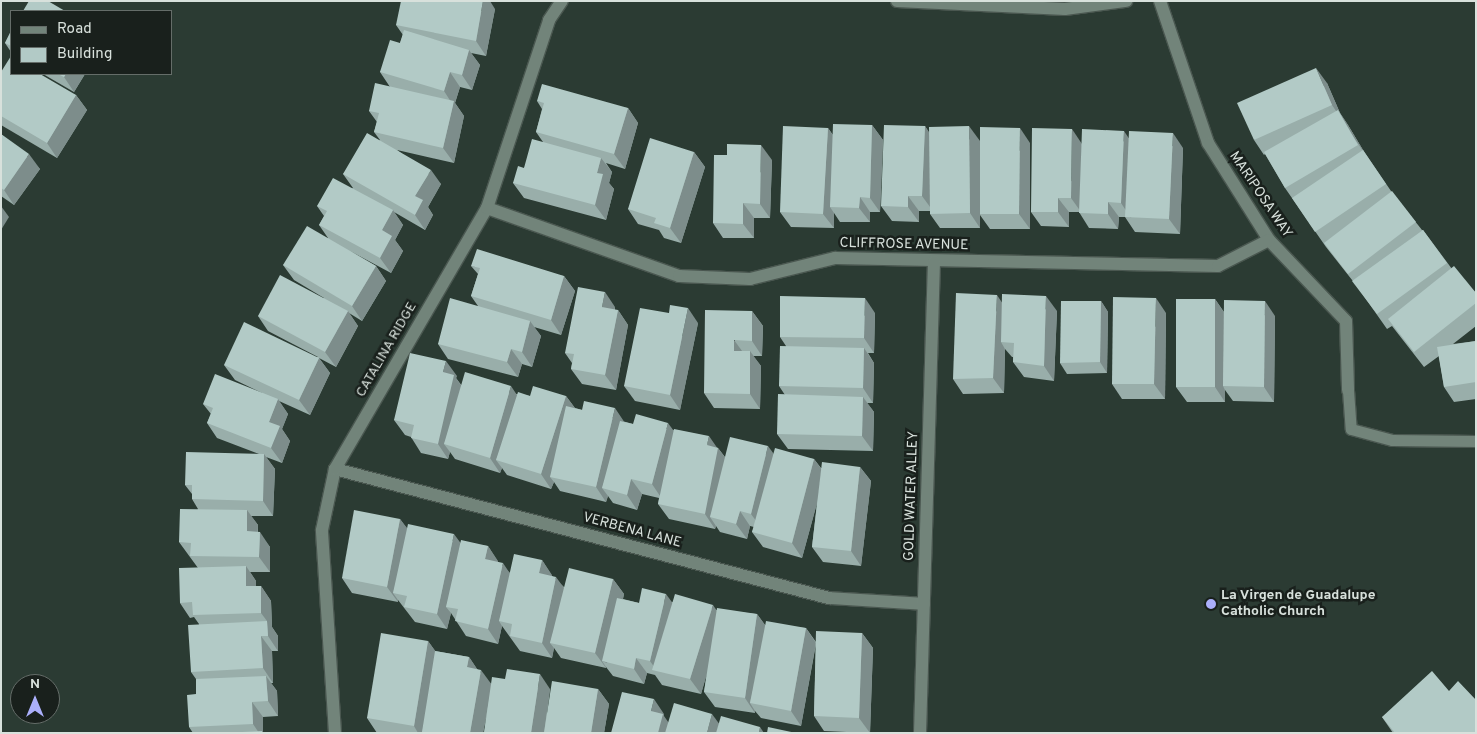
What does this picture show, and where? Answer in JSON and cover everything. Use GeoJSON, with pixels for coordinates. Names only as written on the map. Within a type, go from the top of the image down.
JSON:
{"type":"FeatureCollection","features":[{"type":"Feature","properties":{"kind":"street","name":"CATALINA RIDGE"},"geometry":{"type":"LineString","coordinates":[[335,733],[322,530],[335,469],[487,208],[548,20],[562,1]]}},
{"type":"Feature","properties":{"kind":"street"},"geometry":{"type":"LineString","coordinates":[[897,1],[1065,9],[1126,1]]}},
{"type":"Feature","properties":{"kind":"street","name":"MARIPOSA WAY"},"geometry":{"type":"LineString","coordinates":[[1160,1],[1208,143],[1269,240],[1346,320],[1348,390]]}},
{"type":"Feature","properties":{"kind":"street","name":"CLIFFROSE AVENUE"},"geometry":{"type":"LineString","coordinates":[[487,208],[679,276],[750,279],[835,258],[1218,266],[1269,240]]}},
{"type":"Feature","properties":{"kind":"street","name":"GOLD WATER ALLEY"},"geometry":{"type":"LineString","coordinates":[[920,733],[934,260]]}},
{"type":"Feature","properties":{"kind":"street","name":"VERBENA LANE"},"geometry":{"type":"LineString","coordinates":[[335,469],[830,598],[924,604]]}},
{"type":"Feature","properties":{"kind":"lane"},"geometry":{"type":"LineString","coordinates":[[1348,390],[1351,429],[1392,440],[1476,441]]}},
{"type":"Feature","properties":{"kind":"building"},"geometry":{"type":"Polygon","coordinates":[[[29,1],[48,1],[63,10],[24,10],[29,1]]]}},
{"type":"Feature","properties":{"kind":"building"},"geometry":{"type":"Polygon","coordinates":[[[401,1],[483,1],[476,41],[396,25],[401,1]]]}},
{"type":"Feature","properties":{"kind":"building"},"geometry":{"type":"Polygon","coordinates":[[[404,30],[469,50],[462,75],[450,72],[444,91],[380,72],[390,40],[400,43],[404,30]]]}},
{"type":"Feature","properties":{"kind":"building"},"geometry":{"type":"Polygon","coordinates":[[[10,33],[10,46],[5,43],[10,33]]]}},
{"type":"Feature","properties":{"kind":"building"},"geometry":{"type":"Polygon","coordinates":[[[10,58],[10,75],[42,75],[76,95],[47,143],[1,116],[1,72],[10,58]]]}},
{"type":"Feature","properties":{"kind":"building"},"geometry":{"type":"Polygon","coordinates":[[[1316,68],[1332,105],[1254,140],[1237,103],[1316,68]]]}},
{"type":"Feature","properties":{"kind":"building"},"geometry":{"type":"Polygon","coordinates":[[[375,83],[454,101],[443,148],[374,132],[379,113],[369,111],[375,83]]]}},
{"type":"Feature","properties":{"kind":"building"},"geometry":{"type":"Polygon","coordinates":[[[542,84],[628,108],[614,154],[536,132],[544,103],[537,101],[542,84]]]}},
{"type":"Feature","properties":{"kind":"building"},"geometry":{"type":"Polygon","coordinates":[[[1338,110],[1358,145],[1285,188],[1264,152],[1338,110]]]}},
{"type":"Feature","properties":{"kind":"building"},"geometry":{"type":"Polygon","coordinates":[[[833,124],[872,125],[870,198],[860,197],[859,208],[830,207],[833,124]]]}},
{"type":"Feature","properties":{"kind":"building"},"geometry":{"type":"Polygon","coordinates":[[[884,125],[925,126],[922,196],[908,196],[908,207],[881,206],[884,125]]]}},
{"type":"Feature","properties":{"kind":"building"},"geometry":{"type":"Polygon","coordinates":[[[783,126],[828,128],[823,214],[780,212],[783,126]]]}},
{"type":"Feature","properties":{"kind":"building"},"geometry":{"type":"Polygon","coordinates":[[[969,126],[970,213],[930,214],[929,127],[969,126]]]}},
{"type":"Feature","properties":{"kind":"building"},"geometry":{"type":"Polygon","coordinates":[[[980,127],[1020,128],[1019,214],[980,214],[980,127]]]}},
{"type":"Feature","properties":{"kind":"building"},"geometry":{"type":"Polygon","coordinates":[[[1032,128],[1072,129],[1071,198],[1058,198],[1058,212],[1031,212],[1032,128]]]}},
{"type":"Feature","properties":{"kind":"building"},"geometry":{"type":"Polygon","coordinates":[[[1082,129],[1124,131],[1121,203],[1108,202],[1108,214],[1079,213],[1082,129]]]}},
{"type":"Feature","properties":{"kind":"building"},"geometry":{"type":"Polygon","coordinates":[[[1129,131],[1173,133],[1169,219],[1125,217],[1129,131]]]}},
{"type":"Feature","properties":{"kind":"building"},"geometry":{"type":"Polygon","coordinates":[[[367,133],[431,170],[415,196],[423,200],[415,215],[343,174],[367,133]]]}},
{"type":"Feature","properties":{"kind":"building"},"geometry":{"type":"Polygon","coordinates":[[[1,134],[29,154],[4,190],[1,188],[1,134]]]}},
{"type":"Feature","properties":{"kind":"building"},"geometry":{"type":"Polygon","coordinates":[[[650,138],[694,152],[670,228],[654,223],[656,218],[628,209],[650,138]]]}},
{"type":"Feature","properties":{"kind":"building"},"geometry":{"type":"Polygon","coordinates":[[[532,139],[601,158],[597,173],[603,174],[595,205],[513,183],[518,166],[524,168],[532,139]]]}},
{"type":"Feature","properties":{"kind":"building"},"geometry":{"type":"Polygon","coordinates":[[[727,144],[761,145],[760,204],[743,203],[743,224],[713,223],[714,155],[727,155],[727,144]]]}},
{"type":"Feature","properties":{"kind":"building"},"geometry":{"type":"Polygon","coordinates":[[[1363,150],[1386,184],[1315,232],[1292,198],[1363,150]]]}},
{"type":"Feature","properties":{"kind":"building"},"geometry":{"type":"Polygon","coordinates":[[[333,178],[393,210],[382,230],[392,236],[380,258],[319,225],[327,211],[317,206],[333,178]]]}},
{"type":"Feature","properties":{"kind":"building"},"geometry":{"type":"Polygon","coordinates":[[[1392,191],[1416,222],[1348,274],[1324,243],[1392,191]]]}},
{"type":"Feature","properties":{"kind":"building"},"geometry":{"type":"Polygon","coordinates":[[[307,226],[376,266],[352,306],[283,265],[307,226]]]}},
{"type":"Feature","properties":{"kind":"building"},"geometry":{"type":"Polygon","coordinates":[[[1423,230],[1447,263],[1377,314],[1352,281],[1423,230]]]}},
{"type":"Feature","properties":{"kind":"building"},"geometry":{"type":"Polygon","coordinates":[[[477,249],[564,276],[551,320],[471,296],[480,268],[471,266],[477,249]]]}},
{"type":"Feature","properties":{"kind":"building"},"geometry":{"type":"Polygon","coordinates":[[[1454,266],[1476,293],[1476,303],[1414,352],[1388,319],[1454,266]]]}},
{"type":"Feature","properties":{"kind":"building"},"geometry":{"type":"Polygon","coordinates":[[[280,275],[348,311],[325,352],[258,316],[280,275]]]}},
{"type":"Feature","properties":{"kind":"building"},"geometry":{"type":"Polygon","coordinates":[[[578,287],[605,292],[602,307],[618,310],[605,375],[571,369],[574,354],[565,353],[578,287]]]}},
{"type":"Feature","properties":{"kind":"building"},"geometry":{"type":"Polygon","coordinates":[[[956,293],[997,295],[993,378],[953,379],[956,293]]]}},
{"type":"Feature","properties":{"kind":"building"},"geometry":{"type":"Polygon","coordinates":[[[1002,294],[1046,296],[1044,366],[1013,362],[1014,343],[1001,342],[1002,294]]]}},
{"type":"Feature","properties":{"kind":"building"},"geometry":{"type":"Polygon","coordinates":[[[780,296],[865,298],[864,338],[780,337],[780,296]]]}},
{"type":"Feature","properties":{"kind":"building"},"geometry":{"type":"Polygon","coordinates":[[[1113,297],[1156,298],[1154,384],[1112,384],[1113,297]]]}},
{"type":"Feature","properties":{"kind":"building"},"geometry":{"type":"Polygon","coordinates":[[[450,298],[530,321],[522,352],[511,349],[507,362],[438,344],[450,298]]]}},
{"type":"Feature","properties":{"kind":"building"},"geometry":{"type":"Polygon","coordinates":[[[1176,299],[1215,299],[1215,387],[1176,387],[1176,299]]]}},
{"type":"Feature","properties":{"kind":"building"},"geometry":{"type":"Polygon","coordinates":[[[1224,300],[1265,301],[1264,387],[1223,386],[1224,300]]]}},
{"type":"Feature","properties":{"kind":"building"},"geometry":{"type":"Polygon","coordinates":[[[1061,301],[1101,301],[1100,362],[1060,363],[1061,301]]]}},
{"type":"Feature","properties":{"kind":"building"},"geometry":{"type":"Polygon","coordinates":[[[670,305],[688,308],[670,395],[624,386],[640,308],[669,313],[670,305]]]}},
{"type":"Feature","properties":{"kind":"building"},"geometry":{"type":"Polygon","coordinates":[[[705,310],[752,311],[752,341],[734,340],[734,351],[750,351],[750,394],[704,393],[705,310]]]}},
{"type":"Feature","properties":{"kind":"building"},"geometry":{"type":"Polygon","coordinates":[[[244,322],[319,358],[299,400],[224,365],[244,322]]]}},
{"type":"Feature","properties":{"kind":"building"},"geometry":{"type":"Polygon","coordinates":[[[1476,341],[1476,382],[1444,387],[1437,347],[1476,341]]]}},
{"type":"Feature","properties":{"kind":"building"},"geometry":{"type":"Polygon","coordinates":[[[780,346],[864,348],[863,388],[779,386],[780,346]]]}},
{"type":"Feature","properties":{"kind":"building"},"geometry":{"type":"Polygon","coordinates":[[[410,353],[446,361],[443,372],[454,375],[438,444],[411,438],[414,425],[394,420],[410,353]]]}},
{"type":"Feature","properties":{"kind":"building"},"geometry":{"type":"Polygon","coordinates":[[[465,372],[511,386],[490,458],[444,444],[465,372]]]}},
{"type":"Feature","properties":{"kind":"building"},"geometry":{"type":"Polygon","coordinates":[[[215,374],[278,399],[269,422],[280,426],[271,448],[207,423],[213,408],[203,404],[215,374]]]}},
{"type":"Feature","properties":{"kind":"building"},"geometry":{"type":"Polygon","coordinates":[[[533,386],[566,396],[541,474],[496,460],[518,392],[530,396],[533,386]]]}},
{"type":"Feature","properties":{"kind":"building"},"geometry":{"type":"Polygon","coordinates":[[[778,394],[863,397],[862,436],[777,434],[778,394]]]}},
{"type":"Feature","properties":{"kind":"building"},"geometry":{"type":"Polygon","coordinates":[[[584,401],[615,408],[596,487],[550,477],[566,406],[582,410],[584,401]]]}},
{"type":"Feature","properties":{"kind":"building"},"geometry":{"type":"Polygon","coordinates":[[[636,414],[668,423],[652,484],[631,479],[627,495],[602,488],[620,421],[633,424],[636,414]]]}},
{"type":"Feature","properties":{"kind":"building"},"geometry":{"type":"Polygon","coordinates":[[[674,429],[709,436],[707,445],[718,448],[705,514],[658,504],[674,429]]]}},
{"type":"Feature","properties":{"kind":"building"},"geometry":{"type":"Polygon","coordinates":[[[730,437],[768,446],[751,514],[740,511],[736,524],[710,517],[730,437]]]}},
{"type":"Feature","properties":{"kind":"building"},"geometry":{"type":"Polygon","coordinates":[[[775,448],[814,459],[792,543],[752,532],[775,448]]]}},
{"type":"Feature","properties":{"kind":"building"},"geometry":{"type":"Polygon","coordinates":[[[186,452],[264,454],[263,501],[192,499],[192,485],[185,485],[186,452]]]}},
{"type":"Feature","properties":{"kind":"building"},"geometry":{"type":"Polygon","coordinates":[[[822,462],[860,467],[851,551],[812,547],[822,462]]]}},
{"type":"Feature","properties":{"kind":"building"},"geometry":{"type":"Polygon","coordinates":[[[180,509],[247,510],[247,531],[260,532],[259,557],[190,556],[191,543],[179,542],[180,509]]]}},
{"type":"Feature","properties":{"kind":"building"},"geometry":{"type":"Polygon","coordinates":[[[354,510],[400,519],[387,587],[342,578],[354,510]]]}},
{"type":"Feature","properties":{"kind":"building"},"geometry":{"type":"Polygon","coordinates":[[[408,524],[454,534],[437,614],[404,607],[407,596],[393,593],[408,524]]]}},
{"type":"Feature","properties":{"kind":"building"},"geometry":{"type":"Polygon","coordinates":[[[461,540],[488,546],[485,559],[503,563],[488,629],[455,621],[458,609],[446,607],[461,540]]]}},
{"type":"Feature","properties":{"kind":"building"},"geometry":{"type":"Polygon","coordinates":[[[514,554],[542,560],[539,573],[556,577],[542,643],[510,636],[512,624],[499,621],[514,554]]]}},
{"type":"Feature","properties":{"kind":"building"},"geometry":{"type":"Polygon","coordinates":[[[246,566],[246,586],[261,586],[261,613],[193,615],[192,602],[180,603],[179,568],[246,566]]]}},
{"type":"Feature","properties":{"kind":"building"},"geometry":{"type":"Polygon","coordinates":[[[569,568],[613,579],[595,653],[550,643],[569,568]]]}},
{"type":"Feature","properties":{"kind":"building"},"geometry":{"type":"Polygon","coordinates":[[[642,588],[666,594],[650,661],[636,658],[634,669],[602,661],[617,598],[639,603],[642,588]]]}},
{"type":"Feature","properties":{"kind":"building"},"geometry":{"type":"Polygon","coordinates":[[[675,594],[713,605],[690,679],[652,670],[675,594]]]}},
{"type":"Feature","properties":{"kind":"building"},"geometry":{"type":"Polygon","coordinates":[[[717,608],[757,614],[745,698],[704,692],[717,608]]]}},
{"type":"Feature","properties":{"kind":"building"},"geometry":{"type":"Polygon","coordinates":[[[267,621],[268,636],[261,636],[263,668],[191,672],[188,625],[267,621]]]}},
{"type":"Feature","properties":{"kind":"building"},"geometry":{"type":"Polygon","coordinates":[[[766,621],[806,628],[791,711],[750,703],[766,621]]]}},
{"type":"Feature","properties":{"kind":"building"},"geometry":{"type":"Polygon","coordinates":[[[816,631],[862,633],[859,718],[814,716],[816,631]]]}},
{"type":"Feature","properties":{"kind":"building"},"geometry":{"type":"Polygon","coordinates":[[[381,633],[428,641],[414,726],[367,718],[381,633]]]}},
{"type":"Feature","properties":{"kind":"building"},"geometry":{"type":"Polygon","coordinates":[[[435,651],[469,657],[467,667],[481,670],[470,733],[422,732],[435,651]]]}},
{"type":"Feature","properties":{"kind":"building"},"geometry":{"type":"Polygon","coordinates":[[[507,669],[540,674],[531,733],[484,733],[492,677],[505,679],[507,669]]]}},
{"type":"Feature","properties":{"kind":"building"},"geometry":{"type":"Polygon","coordinates":[[[1432,671],[1449,691],[1458,681],[1476,700],[1476,733],[1395,733],[1382,717],[1432,671]]]}},
{"type":"Feature","properties":{"kind":"building"},"geometry":{"type":"Polygon","coordinates":[[[266,676],[268,701],[252,702],[253,724],[189,727],[187,695],[196,694],[196,679],[266,676]]]}},
{"type":"Feature","properties":{"kind":"building"},"geometry":{"type":"Polygon","coordinates":[[[552,681],[598,689],[591,733],[544,733],[552,681]]]}},
{"type":"Feature","properties":{"kind":"building"},"geometry":{"type":"Polygon","coordinates":[[[622,692],[654,699],[651,711],[663,714],[658,733],[611,733],[622,692]]]}},
{"type":"Feature","properties":{"kind":"building"},"geometry":{"type":"Polygon","coordinates":[[[674,703],[712,714],[707,733],[665,733],[674,703]]]}},
{"type":"Feature","properties":{"kind":"building"},"geometry":{"type":"Polygon","coordinates":[[[721,716],[760,727],[759,733],[716,733],[721,716]]]}},
{"type":"Feature","properties":{"kind":"building"},"geometry":{"type":"Polygon","coordinates":[[[768,727],[796,733],[767,733],[768,727]]]}},
{"type":"Feature","properties":{"kind":"building"},"geometry":{"type":"Polygon","coordinates":[[[262,731],[262,733],[222,733],[262,731]]]}},
{"type":"Feature","properties":{"kind":"place","name":"La Virgen de Guadalupe Catholic Church"},"geometry":{"type":"Point","coordinates":[1211,604]}}]}
